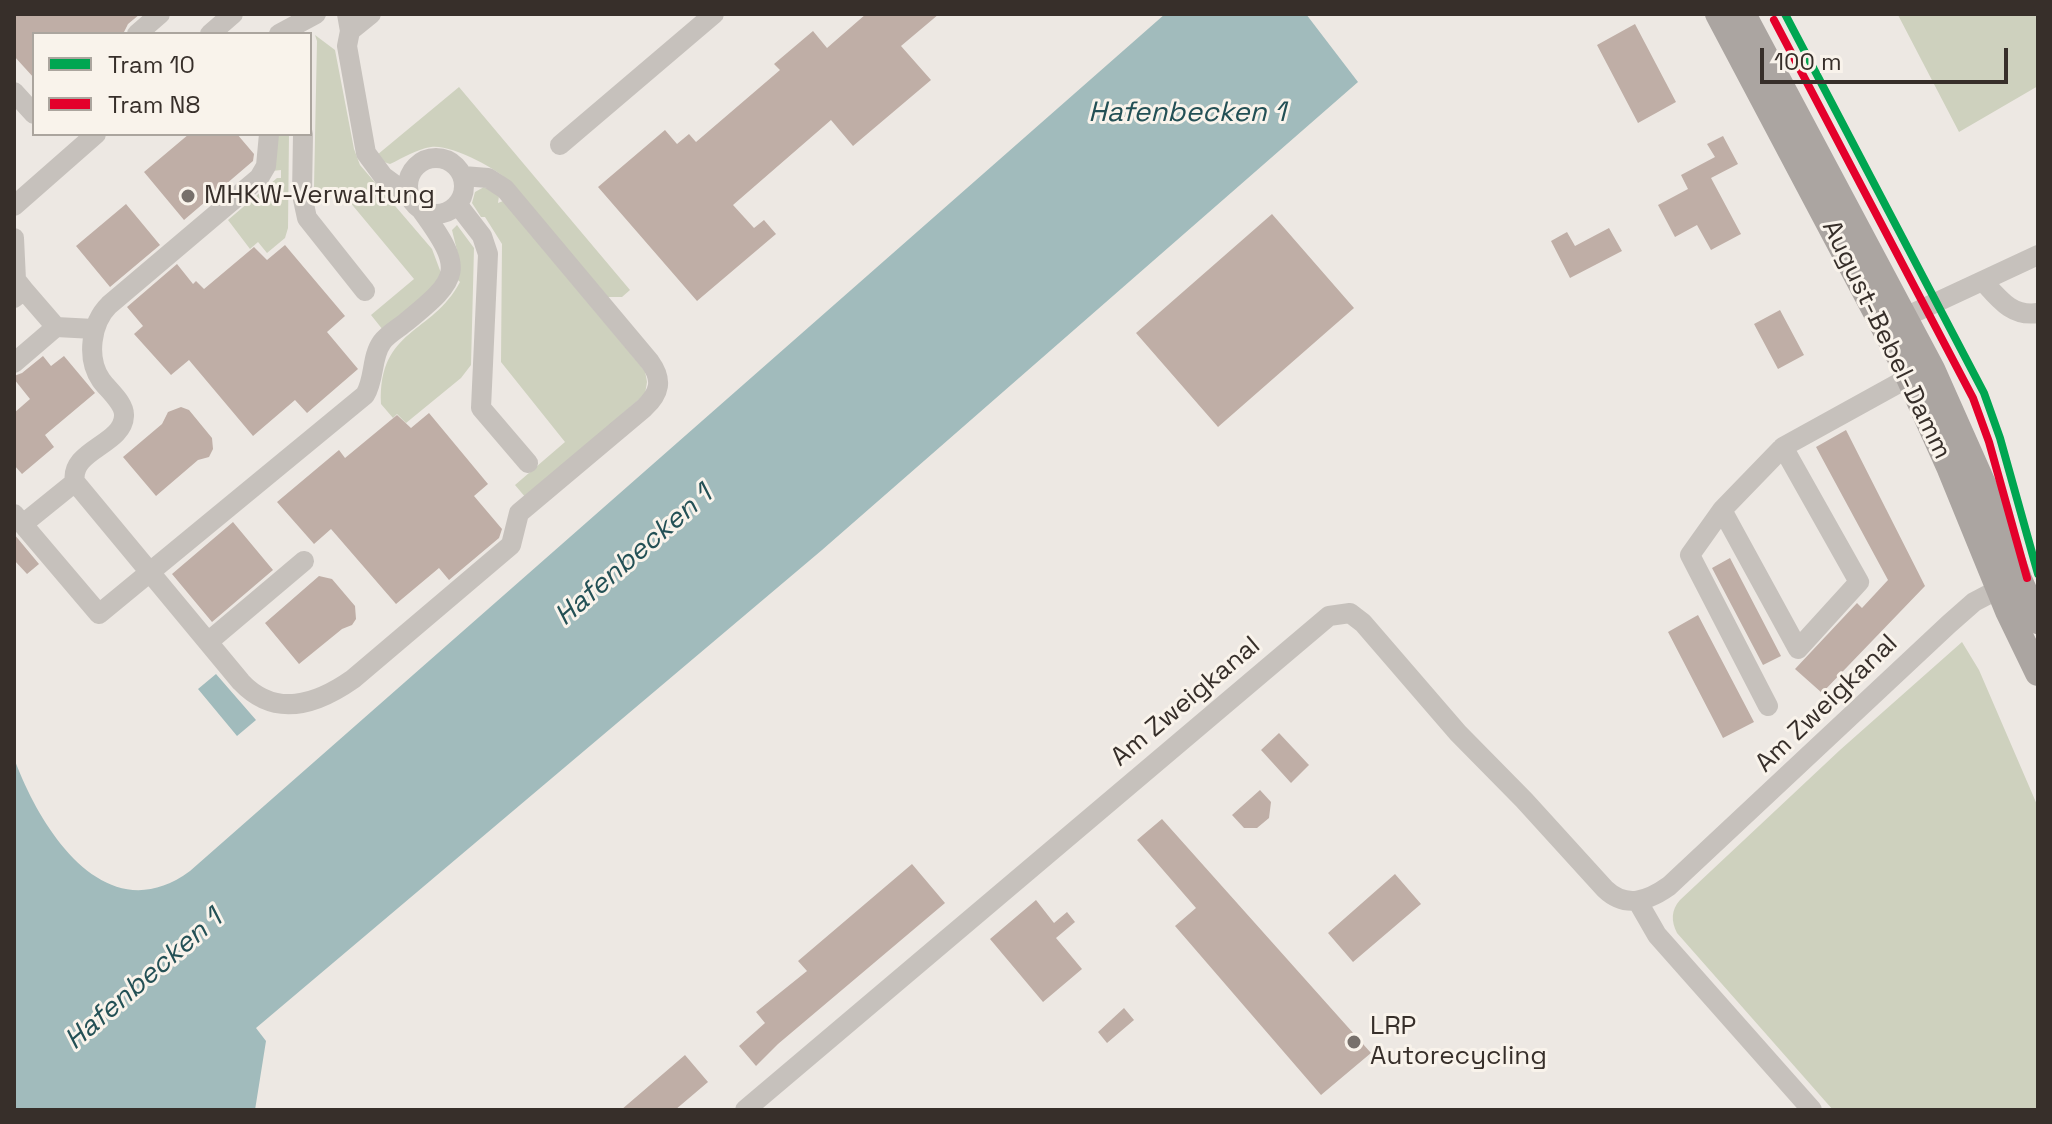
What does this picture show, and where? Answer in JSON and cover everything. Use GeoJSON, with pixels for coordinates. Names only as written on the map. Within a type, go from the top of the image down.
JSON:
{"type":"FeatureCollection","features":[{"type":"Feature","properties":{"kind":"main road","name":"August-Bebel-Damm"},"geometry":{"type":"LineString","coordinates":[[1718,14],[1895,322],[1941,386],[1992,504],[2008,584],[2038,673]]}},
{"type":"Feature","properties":{"kind":"main road","name":"August-Bebel-Damm"},"geometry":{"type":"LineString","coordinates":[[1743,14],[1895,322],[1908,378],[1950,469],[2008,584],[2038,621]]}},
{"type":"Feature","properties":{"kind":"street"},"geometry":{"type":"LineString","coordinates":[[139,32],[160,14]]}},
{"type":"Feature","properties":{"kind":"street"},"geometry":{"type":"LineString","coordinates":[[212,32],[233,14]]}},
{"type":"Feature","properties":{"kind":"street"},"geometry":{"type":"LineString","coordinates":[[75,482],[18,519],[99,614],[365,395],[382,343],[438,296],[449,281],[450,265],[446,248],[416,203],[410,176],[419,164],[435,158],[448,161],[458,168],[465,190],[458,205],[441,214],[416,203],[383,176],[366,153],[347,46],[349,23],[371,14]]}},
{"type":"Feature","properties":{"kind":"street"},"geometry":{"type":"LineString","coordinates":[[560,145],[714,14]]}},
{"type":"Feature","properties":{"kind":"street"},"geometry":{"type":"LineString","coordinates":[[284,32],[308,23]]}},
{"type":"Feature","properties":{"kind":"street"},"geometry":{"type":"LineString","coordinates":[[14,92],[32,112]]}},
{"type":"Feature","properties":{"kind":"street"},"geometry":{"type":"LineString","coordinates":[[14,206],[94,136]]}},
{"type":"Feature","properties":{"kind":"street"},"geometry":{"type":"LineString","coordinates":[[269,136],[266,168],[260,177],[109,305],[98,318],[94,329],[93,355],[96,371],[122,407],[124,415],[117,431],[77,466],[75,482],[245,686],[266,701],[295,704],[335,690],[353,679],[511,545],[519,513],[656,396],[659,381],[652,365],[505,189],[488,178],[463,176]]}},
{"type":"Feature","properties":{"kind":"street"},"geometry":{"type":"LineString","coordinates":[[303,136],[302,195],[305,214],[365,291]]}},
{"type":"Feature","properties":{"kind":"street"},"geometry":{"type":"LineString","coordinates":[[458,205],[482,236],[488,254],[481,408],[528,463]]}},
{"type":"Feature","properties":{"kind":"street"},"geometry":{"type":"LineString","coordinates":[[14,238],[19,294],[56,327],[94,329]]}},
{"type":"Feature","properties":{"kind":"street"},"geometry":{"type":"LineString","coordinates":[[1895,322],[2038,255]]}},
{"type":"Feature","properties":{"kind":"street"},"geometry":{"type":"LineString","coordinates":[[1983,281],[2011,309],[2021,313],[2038,313]]}},
{"type":"Feature","properties":{"kind":"street"},"geometry":{"type":"LineString","coordinates":[[14,363],[56,327]]}},
{"type":"Feature","properties":{"kind":"street"},"geometry":{"type":"LineString","coordinates":[[1768,706],[1690,555],[1722,510],[1783,447],[1908,378]]}},
{"type":"Feature","properties":{"kind":"street"},"geometry":{"type":"LineString","coordinates":[[1722,510],[1798,649],[1859,582],[1783,447]]}},
{"type":"Feature","properties":{"kind":"street"},"geometry":{"type":"LineString","coordinates":[[208,642],[304,561]]}},
{"type":"Feature","properties":{"kind":"street","name":"Am Zweigkanal"},"geometry":{"type":"LineString","coordinates":[[745,1110],[1323,620],[1336,613],[1350,613],[1363,623],[1458,733],[1605,889],[1620,900],[1638,902],[1669,886],[1974,602],[2008,584]]}},
{"type":"Feature","properties":{"kind":"street"},"geometry":{"type":"LineString","coordinates":[[1638,902],[1657,935],[1812,1110]]}},
{"type":"Feature","properties":{"kind":"green space"},"geometry":{"type":"Polygon","coordinates":[[[1900,14],[2038,14],[2038,86],[1959,132],[1900,14]]]}},
{"type":"Feature","properties":{"kind":"green space"},"geometry":{"type":"Polygon","coordinates":[[[315,35],[335,50],[354,149],[360,165],[432,249],[441,273],[432,289],[383,330],[371,315],[414,279],[344,195],[317,192],[314,187],[315,35]]]}},
{"type":"Feature","properties":{"kind":"green space"},"geometry":{"type":"Polygon","coordinates":[[[459,87],[630,290],[622,297],[608,297],[511,183],[485,165],[462,153],[440,147],[421,150],[390,164],[381,161],[377,155],[459,87]]]}},
{"type":"Feature","properties":{"kind":"green space"},"geometry":{"type":"Polygon","coordinates":[[[275,136],[289,136],[288,228],[285,238],[267,253],[258,242],[250,249],[228,220],[277,178],[281,178],[281,170],[272,171],[275,136]]]}},
{"type":"Feature","properties":{"kind":"green space"},"geometry":{"type":"Polygon","coordinates":[[[484,187],[499,196],[498,203],[503,201],[645,371],[647,382],[645,394],[526,498],[515,485],[565,442],[501,362],[502,244],[472,203],[475,192],[484,187]]]}},
{"type":"Feature","properties":{"kind":"green space"},"geometry":{"type":"Polygon","coordinates":[[[457,225],[474,248],[471,365],[461,378],[406,423],[397,414],[393,418],[381,404],[382,379],[388,360],[397,346],[435,313],[460,282],[460,263],[452,230],[457,225]]]}},
{"type":"Feature","properties":{"kind":"green space"},"geometry":{"type":"Polygon","coordinates":[[[1962,642],[1979,670],[2038,807],[2038,1110],[1833,1110],[1677,933],[1674,912],[1680,900],[1840,750],[1962,642]]]}},
{"type":"Feature","properties":{"kind":"water","name":"Hafenbecken 1"},"geometry":{"type":"Polygon","coordinates":[[[1165,14],[1306,14],[1358,82],[822,550],[256,1028],[266,1041],[255,1110],[14,1110],[14,758],[40,814],[58,841],[80,864],[104,881],[130,890],[159,887],[190,871],[1165,14]]]}},
{"type":"Feature","properties":{"kind":"water"},"geometry":{"type":"Polygon","coordinates":[[[216,674],[256,720],[237,736],[198,689],[216,674]]]}},
{"type":"Feature","properties":{"kind":"building"},"geometry":{"type":"Polygon","coordinates":[[[14,14],[140,14],[124,32],[32,32],[32,76],[14,56],[14,14]]]}},
{"type":"Feature","properties":{"kind":"building"},"geometry":{"type":"Polygon","coordinates":[[[866,14],[939,14],[901,46],[931,80],[853,146],[831,120],[733,205],[754,228],[764,220],[776,234],[697,301],[598,187],[665,130],[677,144],[689,134],[696,142],[780,70],[774,64],[813,31],[827,48],[866,14]]]}},
{"type":"Feature","properties":{"kind":"building"},"geometry":{"type":"Polygon","coordinates":[[[1635,24],[1676,102],[1638,123],[1597,45],[1635,24]]]}},
{"type":"Feature","properties":{"kind":"building","name":"MHKW-Verwaltung"},"geometry":{"type":"Polygon","coordinates":[[[187,136],[239,136],[254,154],[253,161],[184,220],[144,172],[187,136]]]}},
{"type":"Feature","properties":{"kind":"building"},"geometry":{"type":"Polygon","coordinates":[[[1723,136],[1738,164],[1711,178],[1741,234],[1711,250],[1697,225],[1675,237],[1658,205],[1688,189],[1681,175],[1715,157],[1707,144],[1723,136]]]}},
{"type":"Feature","properties":{"kind":"building"},"geometry":{"type":"Polygon","coordinates":[[[126,204],[160,245],[110,287],[76,246],[126,204]]]}},
{"type":"Feature","properties":{"kind":"building"},"geometry":{"type":"Polygon","coordinates":[[[1272,214],[1354,308],[1218,427],[1136,333],[1272,214]]]}},
{"type":"Feature","properties":{"kind":"building"},"geometry":{"type":"Polygon","coordinates":[[[1609,228],[1622,251],[1570,278],[1551,241],[1567,232],[1575,246],[1609,228]]]}},
{"type":"Feature","properties":{"kind":"building"},"geometry":{"type":"Polygon","coordinates":[[[285,245],[345,316],[327,332],[358,369],[307,413],[295,400],[253,436],[189,360],[171,375],[134,334],[143,326],[127,307],[177,264],[193,284],[196,281],[204,289],[254,247],[267,260],[285,245]]]}},
{"type":"Feature","properties":{"kind":"building"},"geometry":{"type":"Polygon","coordinates":[[[1780,310],[1804,355],[1778,369],[1754,324],[1780,310]]]}},
{"type":"Feature","properties":{"kind":"building"},"geometry":{"type":"Polygon","coordinates":[[[43,356],[51,366],[64,356],[95,393],[45,435],[54,447],[22,474],[14,465],[14,413],[30,399],[14,376],[43,356]]]}},
{"type":"Feature","properties":{"kind":"building"},"geometry":{"type":"Polygon","coordinates":[[[181,407],[189,410],[212,438],[213,449],[209,457],[198,460],[156,496],[123,457],[162,424],[168,412],[181,407]]]}},
{"type":"Feature","properties":{"kind":"building"},"geometry":{"type":"Polygon","coordinates":[[[429,413],[488,484],[474,496],[502,529],[499,538],[449,580],[439,568],[396,604],[331,529],[314,544],[277,502],[339,450],[345,458],[397,415],[411,428],[429,413]]]}},
{"type":"Feature","properties":{"kind":"building"},"geometry":{"type":"Polygon","coordinates":[[[1846,430],[1925,586],[1822,693],[1795,669],[1857,603],[1862,608],[1888,580],[1816,447],[1846,430]]]}},
{"type":"Feature","properties":{"kind":"building"},"geometry":{"type":"Polygon","coordinates":[[[233,522],[273,570],[212,622],[172,574],[233,522]]]}},
{"type":"Feature","properties":{"kind":"building"},"geometry":{"type":"Polygon","coordinates":[[[14,534],[39,564],[27,574],[14,560],[14,534]]]}},
{"type":"Feature","properties":{"kind":"building"},"geometry":{"type":"Polygon","coordinates":[[[1730,558],[1781,656],[1763,665],[1712,568],[1730,558]]]}},
{"type":"Feature","properties":{"kind":"building"},"geometry":{"type":"Polygon","coordinates":[[[319,576],[332,579],[355,606],[356,619],[299,664],[265,623],[319,576]]]}},
{"type":"Feature","properties":{"kind":"building"},"geometry":{"type":"Polygon","coordinates":[[[1698,615],[1754,722],[1723,738],[1668,632],[1698,615]]]}},
{"type":"Feature","properties":{"kind":"building"},"geometry":{"type":"Polygon","coordinates":[[[1279,733],[1309,765],[1291,783],[1261,750],[1279,733]]]}},
{"type":"Feature","properties":{"kind":"building"},"geometry":{"type":"Polygon","coordinates":[[[1260,790],[1271,802],[1269,818],[1257,828],[1244,828],[1232,815],[1260,790]]]}},
{"type":"Feature","properties":{"kind":"building"},"geometry":{"type":"Polygon","coordinates":[[[1162,819],[1371,1053],[1321,1095],[1175,926],[1196,908],[1137,840],[1162,819]]]}},
{"type":"Feature","properties":{"kind":"building"},"geometry":{"type":"Polygon","coordinates":[[[912,864],[945,903],[756,1066],[739,1046],[765,1023],[756,1012],[807,971],[798,961],[912,864]]]}},
{"type":"Feature","properties":{"kind":"building"},"geometry":{"type":"Polygon","coordinates":[[[1395,874],[1421,904],[1353,962],[1328,933],[1395,874]]]}},
{"type":"Feature","properties":{"kind":"building"},"geometry":{"type":"Polygon","coordinates":[[[1036,900],[1054,923],[1067,912],[1075,922],[1056,938],[1082,969],[1043,1002],[990,939],[1036,900]]]}},
{"type":"Feature","properties":{"kind":"building"},"geometry":{"type":"Polygon","coordinates":[[[1124,1008],[1134,1020],[1107,1043],[1098,1032],[1124,1008]]]}},
{"type":"Feature","properties":{"kind":"building"},"geometry":{"type":"Polygon","coordinates":[[[685,1055],[708,1082],[675,1110],[621,1110],[685,1055]]]}},
{"type":"Feature","properties":{"kind":"tram line","name":"10"},"geometry":{"type":"LineString","coordinates":[[1785,14],[1984,393],[2000,438],[2038,574]]}},
{"type":"Feature","properties":{"kind":"tram line","name":"N8"},"geometry":{"type":"LineString","coordinates":[[1774,20],[1973,398],[1989,442],[2027,578]]}},
{"type":"Feature","properties":{"kind":"place","name":"MHKW-Verwaltung"},"geometry":{"type":"Point","coordinates":[188,196]}},
{"type":"Feature","properties":{"kind":"place","name":"LRP Autorecycling"},"geometry":{"type":"Point","coordinates":[1354,1042]}}]}
